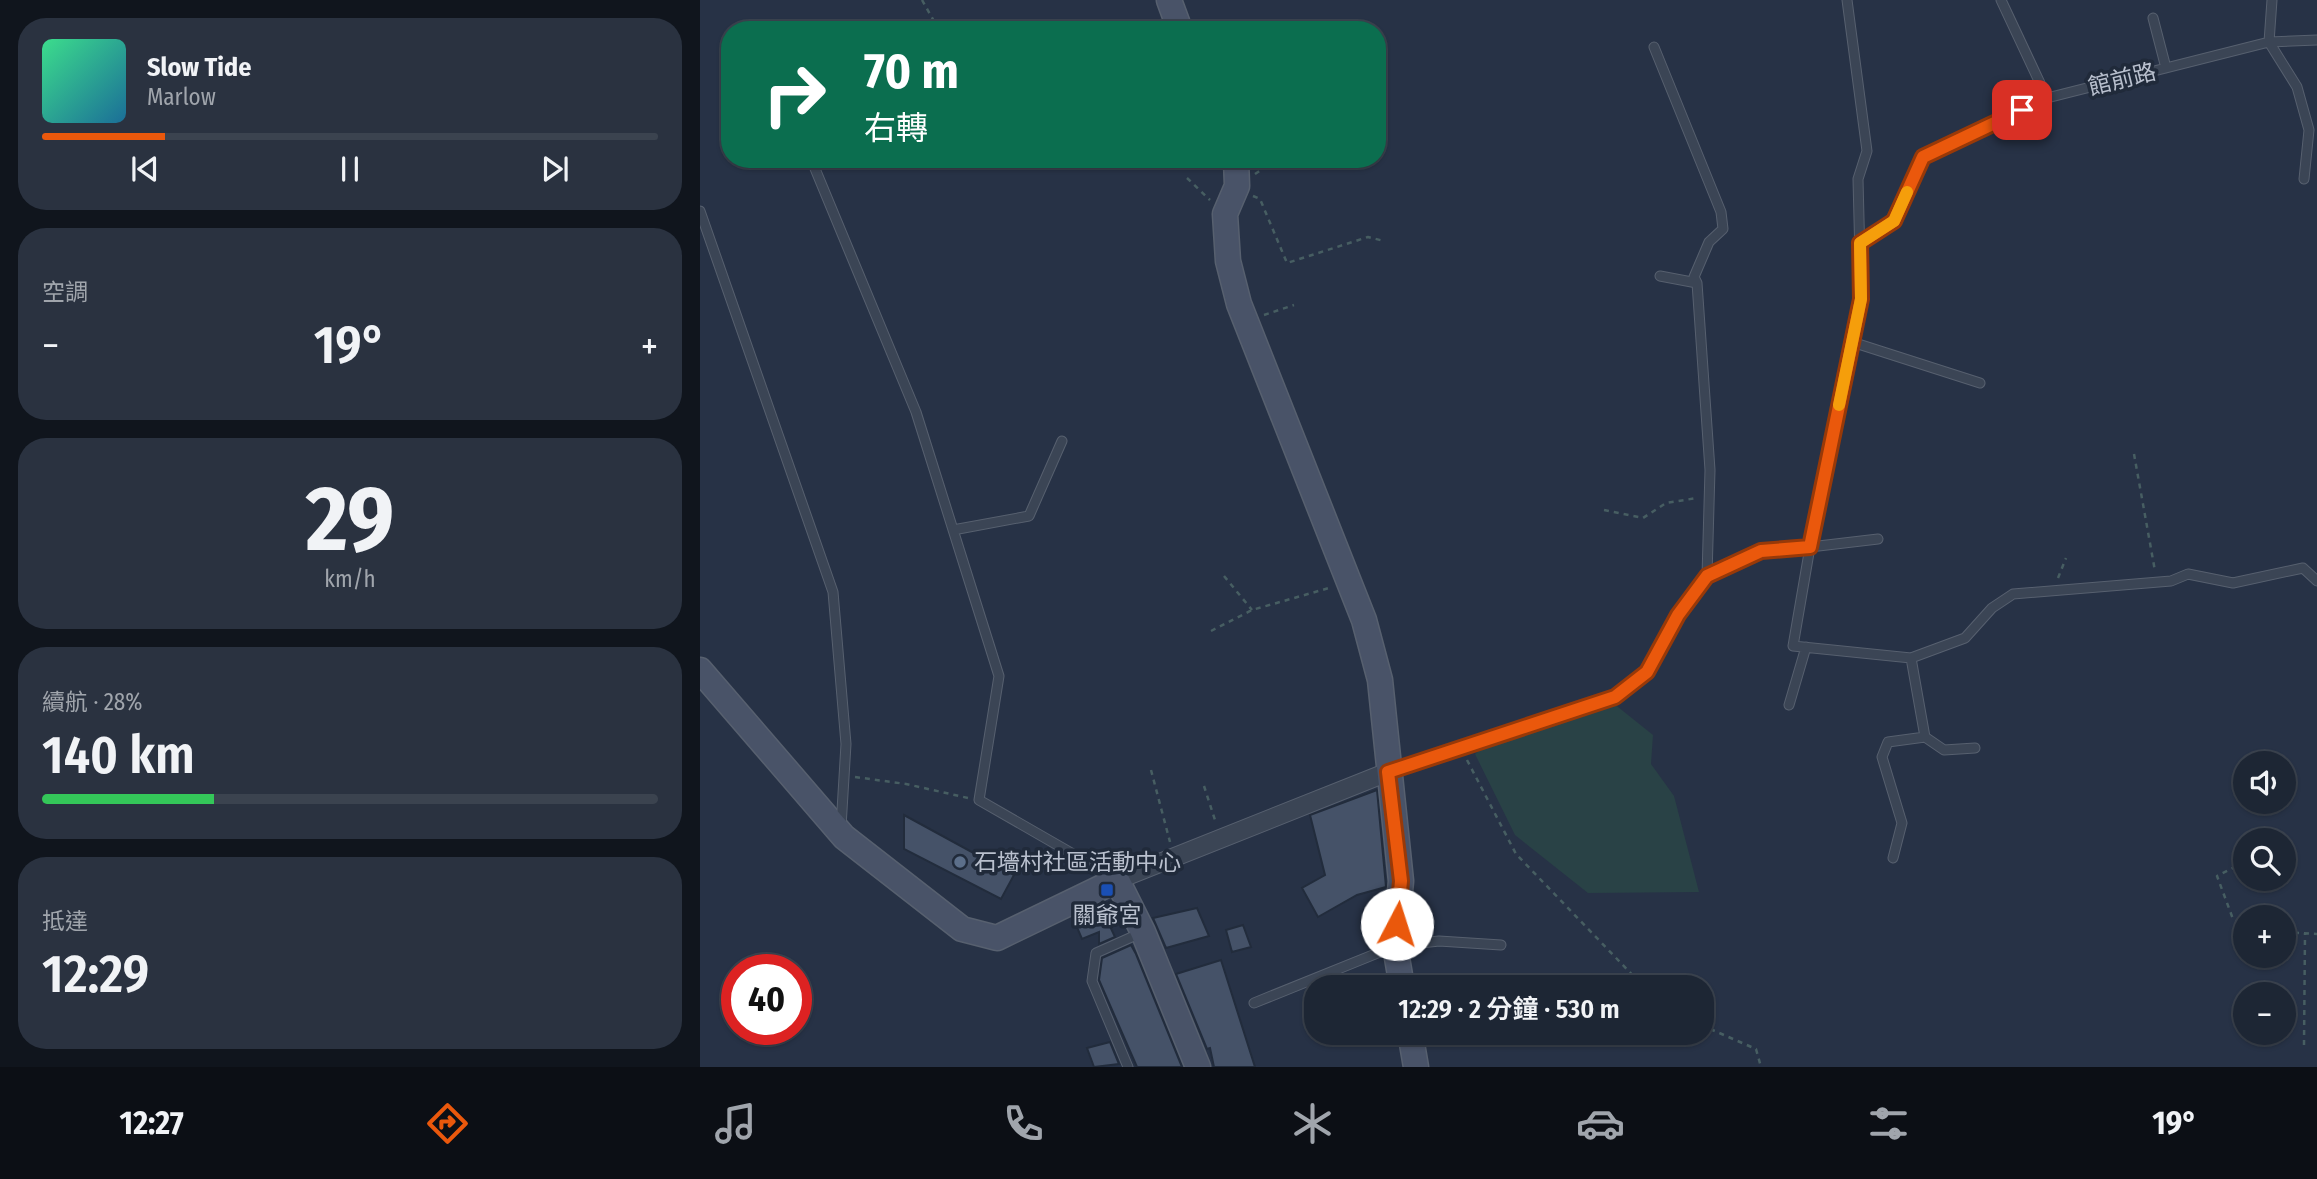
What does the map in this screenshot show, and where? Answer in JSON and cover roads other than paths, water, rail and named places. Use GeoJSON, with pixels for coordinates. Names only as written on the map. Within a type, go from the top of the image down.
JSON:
{"type":"FeatureCollection","features":[{"type":"Feature","properties":{"kind":"street"},"geometry":{"type":"LineString","coordinates":[[1169,0],[1177,21]]}},
{"type":"Feature","properties":{"kind":"street"},"geometry":{"type":"LineString","coordinates":[[1236,168],[1237,186],[1225,214],[1228,261],[1246,321],[1364,620],[1380,680],[1401,881],[1395,946],[1400,975]]}},
{"type":"Feature","properties":{"kind":"street"},"geometry":{"type":"LineString","coordinates":[[700,670],[841,832],[962,929],[997,937],[1174,855],[1388,772]]}},
{"type":"Feature","properties":{"kind":"street"},"geometry":{"type":"LineString","coordinates":[[1117,880],[1143,932],[1198,1067]]}},
{"type":"Feature","properties":{"kind":"street"},"geometry":{"type":"LineString","coordinates":[[1412,1045],[1416,1067]]}},
{"type":"Feature","properties":{"kind":"lane"},"geometry":{"type":"LineString","coordinates":[[1847,0],[1867,151],[1858,178],[1861,299],[1810,547],[1793,646],[1911,658],[1965,638],[1992,608],[2013,594],[2171,581],[2189,574],[2233,583],[2303,568],[2317,581]]}},
{"type":"Feature","properties":{"kind":"lane"},"geometry":{"type":"LineString","coordinates":[[2001,0],[2047,98]]}},
{"type":"Feature","properties":{"kind":"lane"},"geometry":{"type":"LineString","coordinates":[[2272,0],[2269,42],[2297,87],[2309,130],[2304,179]]}},
{"type":"Feature","properties":{"kind":"lane"},"geometry":{"type":"LineString","coordinates":[[2153,18],[2166,68]]}},
{"type":"Feature","properties":{"kind":"lane","name":"館前路"},"geometry":{"type":"LineString","coordinates":[[1860,243],[1894,221],[1923,157],[2047,98],[2269,42],[2317,40]]}},
{"type":"Feature","properties":{"kind":"lane"},"geometry":{"type":"LineString","coordinates":[[1654,47],[1721,212],[1723,229],[1709,242],[1694,277],[1697,283],[1709,498],[1707,576]]}},
{"type":"Feature","properties":{"kind":"lane"},"geometry":{"type":"LineString","coordinates":[[815,168],[916,412],[999,676],[979,800],[1117,880]]}},
{"type":"Feature","properties":{"kind":"lane"},"geometry":{"type":"LineString","coordinates":[[700,211],[833,592],[846,744],[841,832]]}},
{"type":"Feature","properties":{"kind":"lane"},"geometry":{"type":"LineString","coordinates":[[1660,275],[1697,283]]}},
{"type":"Feature","properties":{"kind":"lane"},"geometry":{"type":"LineString","coordinates":[[1852,342],[1980,383]]}},
{"type":"Feature","properties":{"kind":"lane"},"geometry":{"type":"LineString","coordinates":[[953,530],[1029,516],[1062,441]]}},
{"type":"Feature","properties":{"kind":"lane"},"geometry":{"type":"LineString","coordinates":[[1388,772],[1615,697],[1647,672],[1678,615],[1707,576],[1761,551],[1878,540]]}},
{"type":"Feature","properties":{"kind":"lane"},"geometry":{"type":"LineString","coordinates":[[1789,705],[1806,647]]}},
{"type":"Feature","properties":{"kind":"lane"},"geometry":{"type":"LineString","coordinates":[[1911,658],[1925,737]]}},
{"type":"Feature","properties":{"kind":"lane"},"geometry":{"type":"LineString","coordinates":[[1893,858],[1902,823],[1882,757],[1888,742],[1925,737],[1944,750],[1975,748]]}},
{"type":"Feature","properties":{"kind":"lane"},"geometry":{"type":"LineString","coordinates":[[1128,1067],[1092,981],[1096,953],[1143,932]]}},
{"type":"Feature","properties":{"kind":"lane"},"geometry":{"type":"LineString","coordinates":[[1254,1003],[1395,946],[1439,941],[1501,945]]}},
{"type":"Feature","properties":{"kind":"place","name":"石墻村社區活動中心"},"geometry":{"type":"Point","coordinates":[960,862]}},
{"type":"Feature","properties":{"kind":"place","name":"關爺宮"},"geometry":{"type":"Point","coordinates":[1107,890]}}]}
